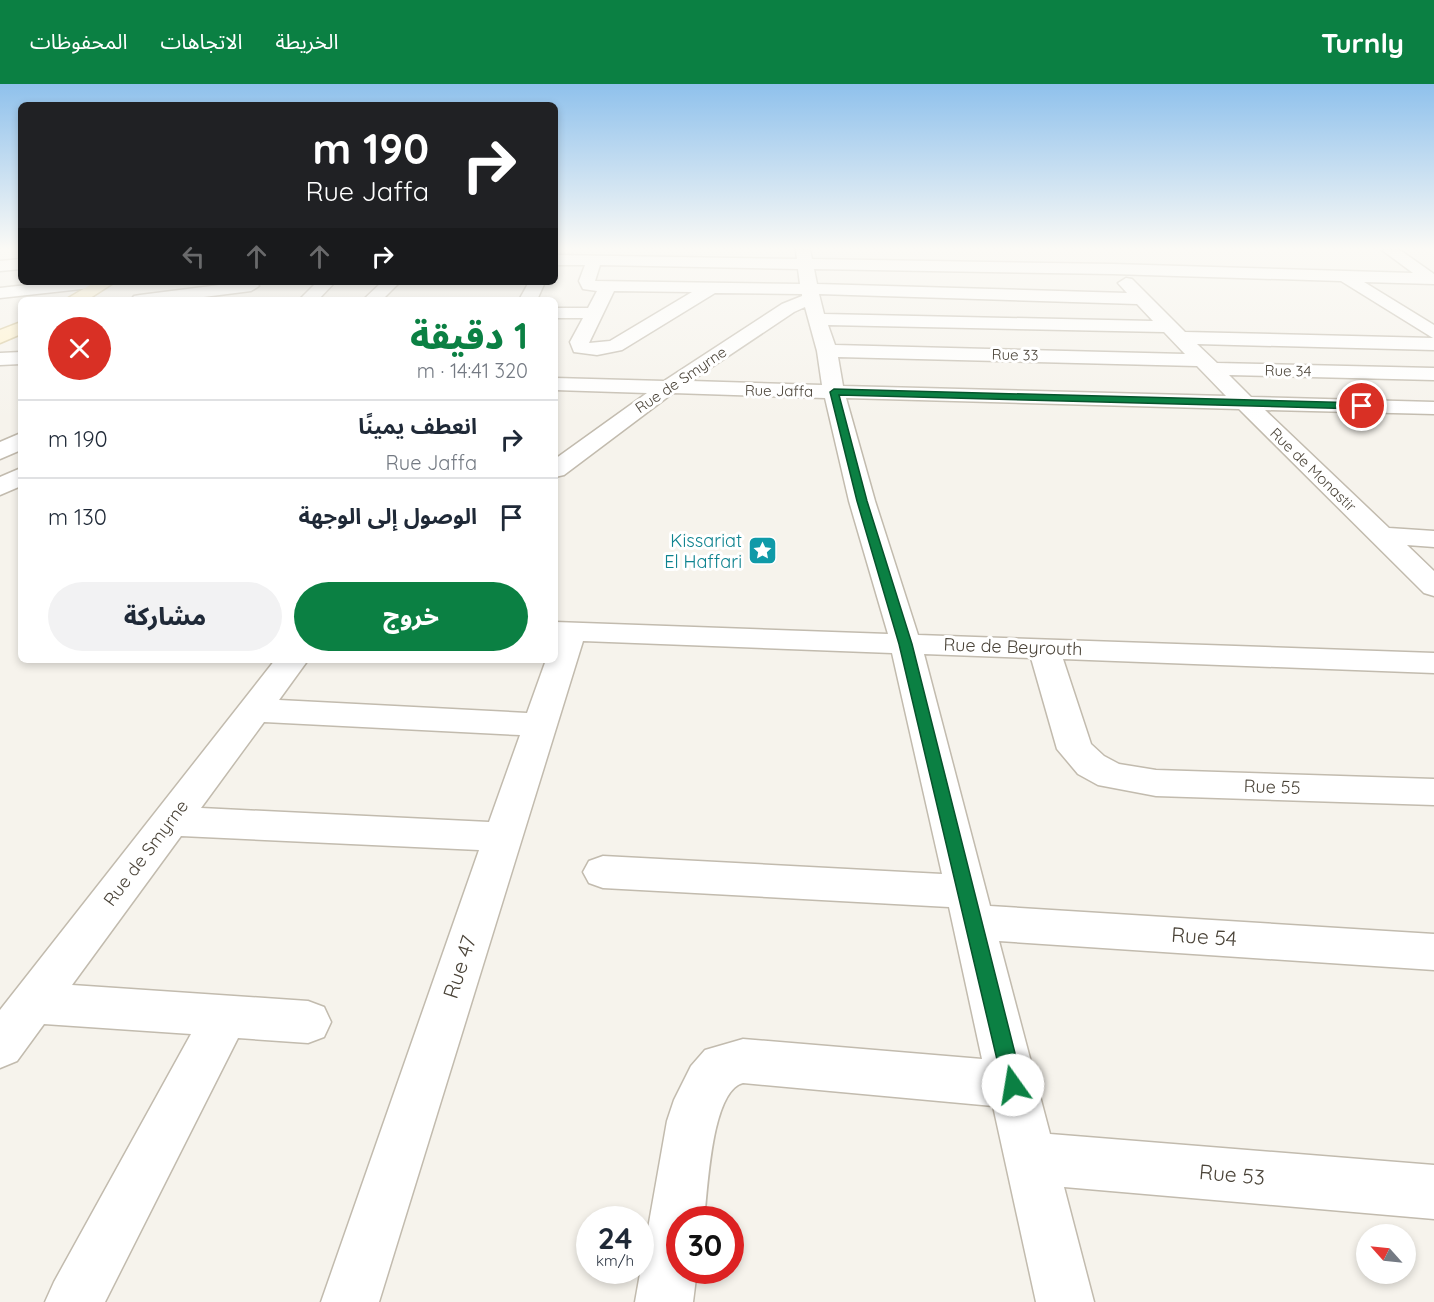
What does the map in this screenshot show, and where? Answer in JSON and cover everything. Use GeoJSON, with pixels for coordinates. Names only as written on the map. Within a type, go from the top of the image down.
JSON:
{"type":"FeatureCollection","features":[{"type":"Feature","properties":{"kind":"street"},"geometry":{"type":"LineString","coordinates":[[597,307],[578,345],[585,349],[610,348],[681,307]]}},
{"type":"Feature","properties":{"kind":"street","name":"Rue de Smyrne"},"geometry":{"type":"LineString","coordinates":[[558,468],[667,388],[790,307]]}},
{"type":"Feature","properties":{"kind":"street"},"geometry":{"type":"LineString","coordinates":[[815,307],[862,501],[906,644],[1065,1302]]}},
{"type":"Feature","properties":{"kind":"street","name":"Rue 33"},"geometry":{"type":"LineString","coordinates":[[879,307],[1208,365]]}},
{"type":"Feature","properties":{"kind":"street"},"geometry":{"type":"LineString","coordinates":[[928,307],[1176,332],[1434,344]]}},
{"type":"Feature","properties":{"kind":"street","name":"Rue de Monastir"},"geometry":{"type":"LineString","coordinates":[[1150,307],[1244,403],[1434,587]]}},
{"type":"Feature","properties":{"kind":"street"},"geometry":{"type":"LineString","coordinates":[[1393,307],[1434,333]]}},
{"type":"Feature","properties":{"kind":"street"},"geometry":{"type":"LineString","coordinates":[[558,313],[594,313]]}},
{"type":"Feature","properties":{"kind":"street"},"geometry":{"type":"LineString","coordinates":[[0,337],[18,328]]}},
{"type":"Feature","properties":{"kind":"street"},"geometry":{"type":"LineString","coordinates":[[0,359],[18,358]]}},
{"type":"Feature","properties":{"kind":"street","name":"Rue 34"},"geometry":{"type":"LineString","coordinates":[[1208,365],[1434,374]]}},
{"type":"Feature","properties":{"kind":"street","name":"Rue Jaffa"},"geometry":{"type":"LineString","coordinates":[[558,384],[1434,408]]}},
{"type":"Feature","properties":{"kind":"street"},"geometry":{"type":"LineString","coordinates":[[0,436],[18,439]]}},
{"type":"Feature","properties":{"kind":"street"},"geometry":{"type":"LineString","coordinates":[[0,452],[18,442]]}},
{"type":"Feature","properties":{"kind":"street"},"geometry":{"type":"LineString","coordinates":[[0,488],[18,477]]}},
{"type":"Feature","properties":{"kind":"street"},"geometry":{"type":"LineString","coordinates":[[1381,536],[1434,539]]}},
{"type":"Feature","properties":{"kind":"street","name":"Rue de Beyrouth"},"geometry":{"type":"LineString","coordinates":[[563,632],[1434,663]]}},
{"type":"Feature","properties":{"kind":"street","name":"Rue 47"},"geometry":{"type":"LineString","coordinates":[[558,652],[563,632]]}},
{"type":"Feature","properties":{"kind":"street","name":"Rue 55"},"geometry":{"type":"LineString","coordinates":[[1044,648],[1075,749],[1091,765],[1111,776],[1156,783],[1434,792]]}},
{"type":"Feature","properties":{"kind":"street","name":"Rue de Smyrne"},"geometry":{"type":"LineString","coordinates":[[0,1046],[290,663]]}},
{"type":"Feature","properties":{"kind":"street","name":"Rue 47"},"geometry":{"type":"LineString","coordinates":[[350,1302],[540,725],[555,663]]}},
{"type":"Feature","properties":{"kind":"street"},"geometry":{"type":"LineString","coordinates":[[255,710],[540,725]]}},
{"type":"Feature","properties":{"kind":"street"},"geometry":{"type":"LineString","coordinates":[[171,821],[502,837]]}},
{"type":"Feature","properties":{"kind":"street","name":"Rue 54"},"geometry":{"type":"LineString","coordinates":[[603,872],[1434,952]]}},
{"type":"Feature","properties":{"kind":"street"},"geometry":{"type":"LineString","coordinates":[[33,1003],[308,1022]]}},
{"type":"Feature","properties":{"kind":"street"},"geometry":{"type":"LineString","coordinates":[[74,1302],[225,1016]]}},
{"type":"Feature","properties":{"kind":"street"},"geometry":{"type":"LineString","coordinates":[[664,1302],[693,1121],[708,1082],[722,1066],[742,1060],[1013,1085]]}},
{"type":"Feature","properties":{"kind":"street","name":"Rue 53"},"geometry":{"type":"LineString","coordinates":[[1031,1158],[1434,1192]]}},
{"type":"Feature","properties":{"kind":"place","name":"Kissariat El Haffari"},"geometry":{"type":"Point","coordinates":[763,551]}},
{"type":"Feature","properties":{"kind":"route"},"geometry":{"type":"LineString","coordinates":[[1013,1085],[906,644],[862,501],[834,392],[1362,406]]}}]}
